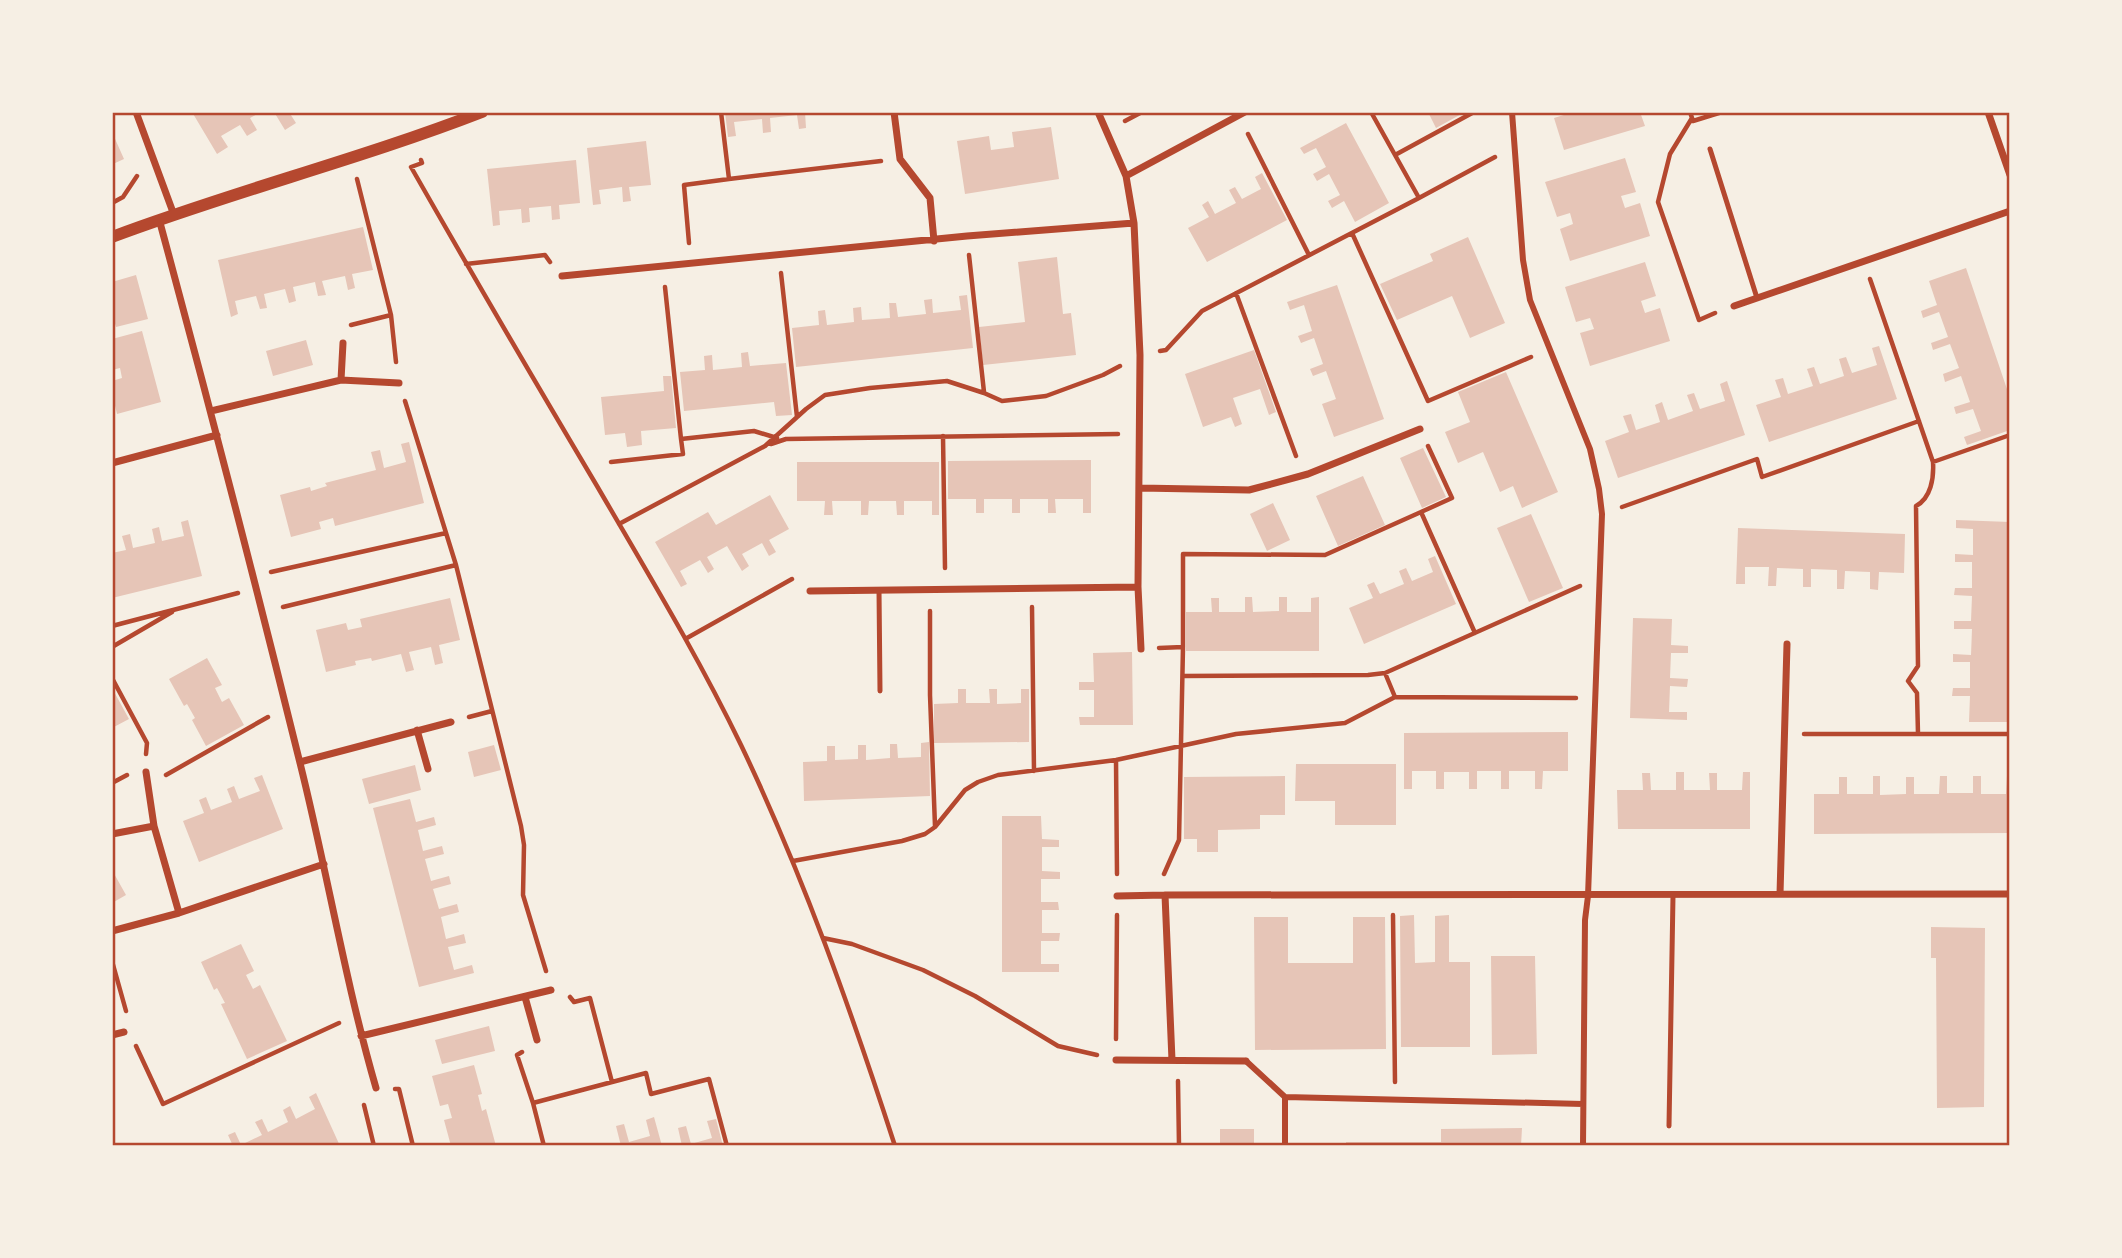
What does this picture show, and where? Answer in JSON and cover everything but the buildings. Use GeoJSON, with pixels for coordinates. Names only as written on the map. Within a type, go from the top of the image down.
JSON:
{"type":"FeatureCollection","features":[{"type":"Feature","properties":{"kind":"street"},"geometry":{"type":"LineString","coordinates":[[136,112],[174,215]]}},
{"type":"Feature","properties":{"kind":"street"},"geometry":{"type":"LineString","coordinates":[[112,237],[159,219],[415,138],[482,112]]}},
{"type":"Feature","properties":{"kind":"street"},"geometry":{"type":"LineString","coordinates":[[894,112],[900,159],[929,198],[934,241]]}},
{"type":"Feature","properties":{"kind":"street"},"geometry":{"type":"LineString","coordinates":[[1098,112],[1126,176],[1134,223],[1140,355],[1138,587],[1141,649]]}},
{"type":"Feature","properties":{"kind":"street"},"geometry":{"type":"LineString","coordinates":[[1512,112],[1523,260],[1530,300],[1590,449],[1600,489],[1602,514],[1585,920],[1583,1146]]}},
{"type":"Feature","properties":{"kind":"street"},"geometry":{"type":"LineString","coordinates":[[1988,112],[2010,175]]}},
{"type":"Feature","properties":{"kind":"street"},"geometry":{"type":"LineString","coordinates":[[1126,176],[1242,114]]}},
{"type":"Feature","properties":{"kind":"street"},"geometry":{"type":"LineString","coordinates":[[1734,306],[2010,211]]}},
{"type":"Feature","properties":{"kind":"street"},"geometry":{"type":"LineString","coordinates":[[159,219],[218,435],[300,762],[356,1015],[376,1088]]}},
{"type":"Feature","properties":{"kind":"street"},"geometry":{"type":"LineString","coordinates":[[562,276],[967,236],[1134,223]]}},
{"type":"Feature","properties":{"kind":"street"},"geometry":{"type":"LineString","coordinates":[[341,380],[343,344]]}},
{"type":"Feature","properties":{"kind":"street"},"geometry":{"type":"LineString","coordinates":[[211,411],[341,380],[399,383]]}},
{"type":"Feature","properties":{"kind":"street"},"geometry":{"type":"LineString","coordinates":[[1140,488],[1249,490],[1304,476],[1420,429]]}},
{"type":"Feature","properties":{"kind":"street"},"geometry":{"type":"LineString","coordinates":[[112,463],[218,435]]}},
{"type":"Feature","properties":{"kind":"street"},"geometry":{"type":"LineString","coordinates":[[810,591],[1138,587]]}},
{"type":"Feature","properties":{"kind":"street"},"geometry":{"type":"LineString","coordinates":[[1780,894],[1787,644]]}},
{"type":"Feature","properties":{"kind":"street"},"geometry":{"type":"LineString","coordinates":[[300,762],[451,722]]}},
{"type":"Feature","properties":{"kind":"street"},"geometry":{"type":"LineString","coordinates":[[417,730],[428,769]]}},
{"type":"Feature","properties":{"kind":"street"},"geometry":{"type":"LineString","coordinates":[[146,772],[154,826],[178,912]]}},
{"type":"Feature","properties":{"kind":"street"},"geometry":{"type":"LineString","coordinates":[[112,834],[154,826]]}},
{"type":"Feature","properties":{"kind":"street"},"geometry":{"type":"LineString","coordinates":[[112,931],[324,864]]}},
{"type":"Feature","properties":{"kind":"street"},"geometry":{"type":"LineString","coordinates":[[1117,896],[2010,894]]}},
{"type":"Feature","properties":{"kind":"street"},"geometry":{"type":"LineString","coordinates":[[1166,895],[1175,1060]]}},
{"type":"Feature","properties":{"kind":"street"},"geometry":{"type":"LineString","coordinates":[[361,1036],[551,990]]}},
{"type":"Feature","properties":{"kind":"street"},"geometry":{"type":"LineString","coordinates":[[525,997],[537,1040]]}},
{"type":"Feature","properties":{"kind":"street"},"geometry":{"type":"LineString","coordinates":[[112,1035],[124,1032]]}},
{"type":"Feature","properties":{"kind":"street"},"geometry":{"type":"LineString","coordinates":[[1116,1060],[1246,1061],[1285,1097],[1583,1104]]}},
{"type":"Feature","properties":{"kind":"street"},"geometry":{"type":"LineString","coordinates":[[1285,1097],[1285,1146]]}},
{"type":"Feature","properties":{"kind":"lane"},"geometry":{"type":"LineString","coordinates":[[1710,149],[1756,298]]}},
{"type":"Feature","properties":{"kind":"lane"},"geometry":{"type":"LineString","coordinates":[[879,590],[880,691]]}},
{"type":"Feature","properties":{"kind":"lane"},"geometry":{"type":"LineString","coordinates":[[1669,1126],[1673,895]]}},
{"type":"Feature","properties":{"kind":"path"},"geometry":{"type":"LineString","coordinates":[[722,112],[729,179]]}},
{"type":"Feature","properties":{"kind":"path"},"geometry":{"type":"LineString","coordinates":[[1371,112],[1419,198]]}},
{"type":"Feature","properties":{"kind":"path"},"geometry":{"type":"LineString","coordinates":[[1395,155],[1474,112]]}},
{"type":"Feature","properties":{"kind":"path"},"geometry":{"type":"LineString","coordinates":[[1690,112],[1693,121],[1722,112]]}},
{"type":"Feature","properties":{"kind":"path"},"geometry":{"type":"LineString","coordinates":[[1242,114],[1309,255]]}},
{"type":"Feature","properties":{"kind":"path"},"geometry":{"type":"LineString","coordinates":[[1692,118],[1670,154],[1658,202],[1699,320],[1734,306]]}},
{"type":"Feature","properties":{"kind":"path"},"geometry":{"type":"LineString","coordinates":[[619,524],[765,446],[825,395],[947,381],[1002,401],[1046,396],[1103,375],[1140,355],[1166,350],[1202,311],[1514,146]]}},
{"type":"Feature","properties":{"kind":"path"},"geometry":{"type":"LineString","coordinates":[[351,158],[391,314],[399,383],[456,565],[521,826],[524,845],[523,895],[551,990],[572,998],[574,1002],[590,998],[612,1082]]}},
{"type":"Feature","properties":{"kind":"path"},"geometry":{"type":"LineString","coordinates":[[691,263],[684,185],[900,159]]}},
{"type":"Feature","properties":{"kind":"path"},"geometry":{"type":"LineString","coordinates":[[422,163],[411,167],[687,638],[741,746],[793,861],[823,938],[895,1146]]}},
{"type":"Feature","properties":{"kind":"path"},"geometry":{"type":"LineString","coordinates":[[112,203],[123,197],[138,175],[157,167]]}},
{"type":"Feature","properties":{"kind":"path"},"geometry":{"type":"LineString","coordinates":[[1352,233],[1428,401],[1548,350]]}},
{"type":"Feature","properties":{"kind":"path"},"geometry":{"type":"LineString","coordinates":[[967,236],[984,393]]}},
{"type":"Feature","properties":{"kind":"path"},"geometry":{"type":"LineString","coordinates":[[466,264],[545,255],[562,276]]}},
{"type":"Feature","properties":{"kind":"path"},"geometry":{"type":"LineString","coordinates":[[779,255],[797,417]]}},
{"type":"Feature","properties":{"kind":"path"},"geometry":{"type":"LineString","coordinates":[[1864,262],[1933,462],[1934,476],[1930,489],[1916,506],[1918,666],[1908,681],[1917,693],[1918,734]]}},
{"type":"Feature","properties":{"kind":"path"},"geometry":{"type":"LineString","coordinates":[[611,462],[683,454],[663,266]]}},
{"type":"Feature","properties":{"kind":"path"},"geometry":{"type":"LineString","coordinates":[[1236,293],[1304,476]]}},
{"type":"Feature","properties":{"kind":"path"},"geometry":{"type":"LineString","coordinates":[[343,344],[342,327],[391,314]]}},
{"type":"Feature","properties":{"kind":"path"},"geometry":{"type":"LineString","coordinates":[[1602,514],[1757,459],[1762,477],[1919,421]]}},
{"type":"Feature","properties":{"kind":"path"},"geometry":{"type":"LineString","coordinates":[[1155,894],[1179,840],[1183,554],[1325,555],[1452,498],[1420,429]]}},
{"type":"Feature","properties":{"kind":"path"},"geometry":{"type":"LineString","coordinates":[[681,439],[754,431],[777,438]]}},
{"type":"Feature","properties":{"kind":"path"},"geometry":{"type":"LineString","coordinates":[[765,446],[786,439],[1140,434]]}},
{"type":"Feature","properties":{"kind":"path"},"geometry":{"type":"LineString","coordinates":[[1933,462],[2010,435]]}},
{"type":"Feature","properties":{"kind":"path"},"geometry":{"type":"LineString","coordinates":[[943,436],[946,590]]}},
{"type":"Feature","properties":{"kind":"path"},"geometry":{"type":"LineString","coordinates":[[1421,512],[1475,633]]}},
{"type":"Feature","properties":{"kind":"path"},"geometry":{"type":"LineString","coordinates":[[253,576],[446,533]]}},
{"type":"Feature","properties":{"kind":"path"},"geometry":{"type":"LineString","coordinates":[[262,612],[456,565]]}},
{"type":"Feature","properties":{"kind":"path"},"geometry":{"type":"LineString","coordinates":[[687,638],[801,574],[810,591]]}},
{"type":"Feature","properties":{"kind":"path"},"geometry":{"type":"LineString","coordinates":[[1183,676],[1368,676],[1385,673],[1598,578]]}},
{"type":"Feature","properties":{"kind":"path"},"geometry":{"type":"LineString","coordinates":[[112,626],[256,588]]}},
{"type":"Feature","properties":{"kind":"path"},"geometry":{"type":"LineString","coordinates":[[1032,589],[1034,771]]}},
{"type":"Feature","properties":{"kind":"path"},"geometry":{"type":"LineString","coordinates":[[930,590],[930,695],[935,827]]}},
{"type":"Feature","properties":{"kind":"path"},"geometry":{"type":"LineString","coordinates":[[112,646],[179,608]]}},
{"type":"Feature","properties":{"kind":"path"},"geometry":{"type":"LineString","coordinates":[[1141,649],[1183,647]]}},
{"type":"Feature","properties":{"kind":"path"},"geometry":{"type":"LineString","coordinates":[[1385,673],[1395,698]]}},
{"type":"Feature","properties":{"kind":"path"},"geometry":{"type":"LineString","coordinates":[[112,678],[147,743],[146,772],[163,776],[285,708]]}},
{"type":"Feature","properties":{"kind":"path"},"geometry":{"type":"LineString","coordinates":[[793,861],[902,841],[925,834],[935,827],[965,790],[998,775],[1116,760],[1236,734],[1345,723],[1395,698],[1595,698]]}},
{"type":"Feature","properties":{"kind":"path"},"geometry":{"type":"LineString","coordinates":[[1785,734],[2010,734]]}},
{"type":"Feature","properties":{"kind":"path"},"geometry":{"type":"LineString","coordinates":[[823,938],[882,953],[923,970],[975,996],[1058,1046],[1116,1060],[1116,760]]}},
{"type":"Feature","properties":{"kind":"path"},"geometry":{"type":"LineString","coordinates":[[1393,895],[1396,1100]]}},
{"type":"Feature","properties":{"kind":"path"},"geometry":{"type":"LineString","coordinates":[[112,961],[130,1026],[124,1032],[133,1038],[163,1104],[356,1015]]}},
{"type":"Feature","properties":{"kind":"path"},"geometry":{"type":"LineString","coordinates":[[537,1040],[517,1055],[544,1146]]}},
{"type":"Feature","properties":{"kind":"path"},"geometry":{"type":"LineString","coordinates":[[1175,1060],[1179,1146]]}},
{"type":"Feature","properties":{"kind":"path"},"geometry":{"type":"LineString","coordinates":[[533,1103],[646,1073],[651,1094],[709,1079],[727,1146]]}},
{"type":"Feature","properties":{"kind":"path"},"geometry":{"type":"LineString","coordinates":[[374,1146],[363,1097],[376,1088],[399,1089],[413,1146]]}}]}
